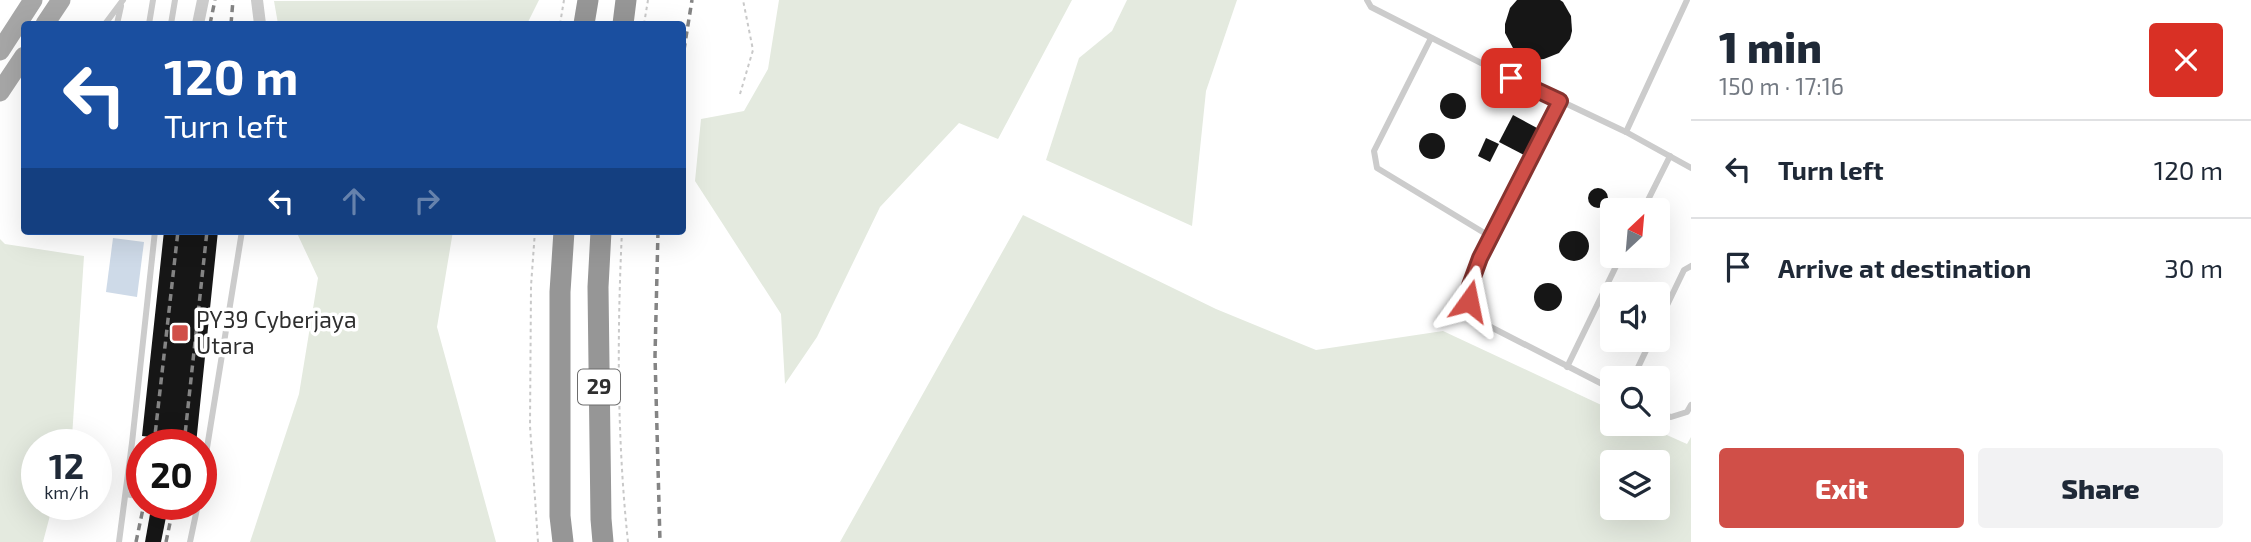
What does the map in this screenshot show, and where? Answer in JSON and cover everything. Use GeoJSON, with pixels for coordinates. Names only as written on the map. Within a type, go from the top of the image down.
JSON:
{"type":"FeatureCollection","features":[{"type":"Feature","properties":{"kind":"highway"},"geometry":{"type":"LineString","coordinates":[[584,21],[588,0]]}},
{"type":"Feature","properties":{"kind":"highway"},"geometry":{"type":"LineString","coordinates":[[623,21],[626,0]]}},
{"type":"Feature","properties":{"kind":"highway","name":"29"},"geometry":{"type":"LineString","coordinates":[[563,542],[560,516],[560,292],[564,235]]}},
{"type":"Feature","properties":{"kind":"highway","name":"29"},"geometry":{"type":"LineString","coordinates":[[601,235],[598,288],[603,542]]}},
{"type":"Feature","properties":{"kind":"main road"},"geometry":{"type":"LineString","coordinates":[[0,51],[33,0]]}},
{"type":"Feature","properties":{"kind":"main road"},"geometry":{"type":"LineString","coordinates":[[47,21],[61,0]]}},
{"type":"Feature","properties":{"kind":"main road"},"geometry":{"type":"LineString","coordinates":[[0,92],[21,60]]}},
{"type":"Feature","properties":{"kind":"street"},"geometry":{"type":"LineString","coordinates":[[199,21],[203,0]]}},
{"type":"Feature","properties":{"kind":"street"},"geometry":{"type":"LineString","coordinates":[[257,0],[260,21]]}},
{"type":"Feature","properties":{"kind":"lane"},"geometry":{"type":"LineString","coordinates":[[150,21],[153,0]]}},
{"type":"Feature","properties":{"kind":"lane"},"geometry":{"type":"LineString","coordinates":[[172,21],[175,0]]}},
{"type":"Feature","properties":{"kind":"lane"},"geometry":{"type":"LineString","coordinates":[[1367,0],[1371,7],[1626,132],[1691,168]]}},
{"type":"Feature","properties":{"kind":"lane"},"geometry":{"type":"LineString","coordinates":[[1626,132],[1688,0]]}},
{"type":"Feature","properties":{"kind":"lane"},"geometry":{"type":"LineString","coordinates":[[107,21],[122,2]]}},
{"type":"Feature","properties":{"kind":"lane"},"geometry":{"type":"LineString","coordinates":[[118,21],[122,2]]}},
{"type":"Feature","properties":{"kind":"lane"},"geometry":{"type":"LineString","coordinates":[[1431,38],[1374,151],[1377,168],[1491,237]]}},
{"type":"Feature","properties":{"kind":"lane"},"geometry":{"type":"LineString","coordinates":[[1560,101],[1491,237],[1469,288],[1469,301],[1481,323],[1600,384]]}},
{"type":"Feature","properties":{"kind":"lane"},"geometry":{"type":"LineString","coordinates":[[1649,198],[1670,156]]}},
{"type":"Feature","properties":{"kind":"lane"},"geometry":{"type":"LineString","coordinates":[[133,429],[155,235]]}},
{"type":"Feature","properties":{"kind":"lane"},"geometry":{"type":"LineString","coordinates":[[210,429],[241,235]]}},
{"type":"Feature","properties":{"kind":"lane"},"geometry":{"type":"LineString","coordinates":[[1670,299],[1684,270],[1691,267]]}},
{"type":"Feature","properties":{"kind":"lane"},"geometry":{"type":"LineString","coordinates":[[1567,368],[1615,268]]}},
{"type":"Feature","properties":{"kind":"lane"},"geometry":{"type":"LineString","coordinates":[[1670,417],[1687,412],[1691,405]]}},
{"type":"Feature","properties":{"kind":"lane"},"geometry":{"type":"LineString","coordinates":[[119,542],[126,494]]}},
{"type":"Feature","properties":{"kind":"lane"},"geometry":{"type":"LineString","coordinates":[[190,542],[195,520]]}},
{"type":"Feature","properties":{"kind":"path"},"geometry":{"type":"LineString","coordinates":[[560,21],[564,0]]}},
{"type":"Feature","properties":{"kind":"path"},"geometry":{"type":"LineString","coordinates":[[644,21],[648,0]]}},
{"type":"Feature","properties":{"kind":"path"},"geometry":{"type":"LineString","coordinates":[[740,94],[753,50],[743,0]]}},
{"type":"Feature","properties":{"kind":"path"},"geometry":{"type":"LineString","coordinates":[[535,235],[531,286],[530,426],[538,542]]}},
{"type":"Feature","properties":{"kind":"path"},"geometry":{"type":"LineString","coordinates":[[622,235],[619,385],[628,542]]}},
{"type":"Feature","properties":{"kind":"shaded area"},"geometry":{"type":"Polygon","coordinates":[[[539,0],[528,21],[277,21],[274,1],[539,0]]]}},
{"type":"Feature","properties":{"kind":"shaded area"},"geometry":{"type":"Polygon","coordinates":[[[779,0],[1072,0],[998,139],[959,123],[880,207],[817,337],[785,384],[781,314],[695,181],[701,119],[744,111],[768,69],[779,0]]]}},
{"type":"Feature","properties":{"kind":"shaded area"},"geometry":{"type":"Polygon","coordinates":[[[1127,0],[1237,0],[1206,91],[1192,226],[1046,160],[1079,58],[1112,31],[1127,0]]]}},
{"type":"Feature","properties":{"kind":"shaded area"},"geometry":{"type":"Polygon","coordinates":[[[1023,215],[1216,309],[1316,350],[1443,331],[1600,404],[1600,436],[1669,436],[1687,444],[1691,437],[1691,542],[840,542],[1023,215]]]}},
{"type":"Feature","properties":{"kind":"shaded area"},"geometry":{"type":"Polygon","coordinates":[[[298,235],[452,235],[437,327],[496,542],[250,542],[299,394],[318,278],[298,235]]]}},
{"type":"Feature","properties":{"kind":"shaded area"},"geometry":{"type":"Polygon","coordinates":[[[0,239],[5,244],[84,256],[73,429],[21,429],[21,520],[49,520],[43,542],[0,542],[0,239]]]}},
{"type":"Feature","properties":{"kind":"water"},"geometry":{"type":"Polygon","coordinates":[[[113,238],[144,242],[137,297],[106,292],[113,238]]]}},
{"type":"Feature","properties":{"kind":"building"},"geometry":{"type":"Polygon","coordinates":[[[1517,0],[1563,2],[1571,16],[1572,31],[1570,39],[1559,53],[1535,60],[1519,54],[1513,48],[1505,33],[1505,24],[1510,8],[1517,0]]]}},
{"type":"Feature","properties":{"kind":"building"},"geometry":{"type":"Polygon","coordinates":[[[1453,93],[1462,97],[1466,106],[1462,115],[1453,119],[1444,115],[1440,106],[1444,97],[1453,93]]]}},
{"type":"Feature","properties":{"kind":"building"},"geometry":{"type":"Polygon","coordinates":[[[1513,115],[1537,128],[1524,155],[1499,142],[1513,115]]]}},
{"type":"Feature","properties":{"kind":"building"},"geometry":{"type":"Polygon","coordinates":[[[1432,133],[1441,137],[1445,146],[1441,155],[1432,159],[1423,155],[1419,146],[1423,137],[1432,133]]]}},
{"type":"Feature","properties":{"kind":"building"},"geometry":{"type":"Polygon","coordinates":[[[1486,138],[1499,144],[1490,162],[1478,156],[1486,138]]]}},
{"type":"Feature","properties":{"kind":"building"},"geometry":{"type":"Polygon","coordinates":[[[1594,189],[1602,189],[1608,198],[1600,198],[1600,208],[1594,207],[1589,202],[1589,194],[1594,189]]]}},
{"type":"Feature","properties":{"kind":"building"},"geometry":{"type":"Polygon","coordinates":[[[1574,231],[1585,235],[1589,246],[1585,257],[1574,261],[1563,257],[1559,246],[1563,235],[1574,231]]]}},
{"type":"Feature","properties":{"kind":"building","name":"PY39 Cyberjaya Utara"},"geometry":{"type":"Polygon","coordinates":[[[164,235],[218,235],[198,429],[143,429],[164,235]]]}},
{"type":"Feature","properties":{"kind":"building"},"geometry":{"type":"Polygon","coordinates":[[[1548,283],[1558,287],[1562,297],[1558,307],[1548,311],[1538,307],[1534,297],[1538,287],[1548,283]]]}},
{"type":"Feature","properties":{"kind":"building"},"geometry":{"type":"Polygon","coordinates":[[[149,520],[165,520],[161,542],[145,542],[149,520]]]}},
{"type":"Feature","properties":{"kind":"railway"},"geometry":{"type":"LineString","coordinates":[[211,21],[215,0]]}},
{"type":"Feature","properties":{"kind":"railway"},"geometry":{"type":"LineString","coordinates":[[231,21],[233,0]]}},
{"type":"Feature","properties":{"kind":"railway"},"geometry":{"type":"LineString","coordinates":[[686,37],[692,0]]}},
{"type":"Feature","properties":{"kind":"railway"},"geometry":{"type":"LineString","coordinates":[[156,429],[178,235]]}},
{"type":"Feature","properties":{"kind":"railway"},"geometry":{"type":"LineString","coordinates":[[186,429],[207,235]]}},
{"type":"Feature","properties":{"kind":"railway"},"geometry":{"type":"LineString","coordinates":[[658,235],[655,356],[660,542]]}},
{"type":"Feature","properties":{"kind":"railway"},"geometry":{"type":"LineString","coordinates":[[136,542],[141,520]]}},
{"type":"Feature","properties":{"kind":"railway"},"geometry":{"type":"LineString","coordinates":[[166,542],[171,520]]}},
{"type":"Feature","properties":{"kind":"place","name":"PY39 Cyberjaya Utara"},"geometry":{"type":"Point","coordinates":[180,333]}},
{"type":"Feature","properties":{"kind":"route"},"geometry":{"type":"LineString","coordinates":[[1469,301],[1469,288],[1480,258],[1560,101],[1511,78]]}}]}
